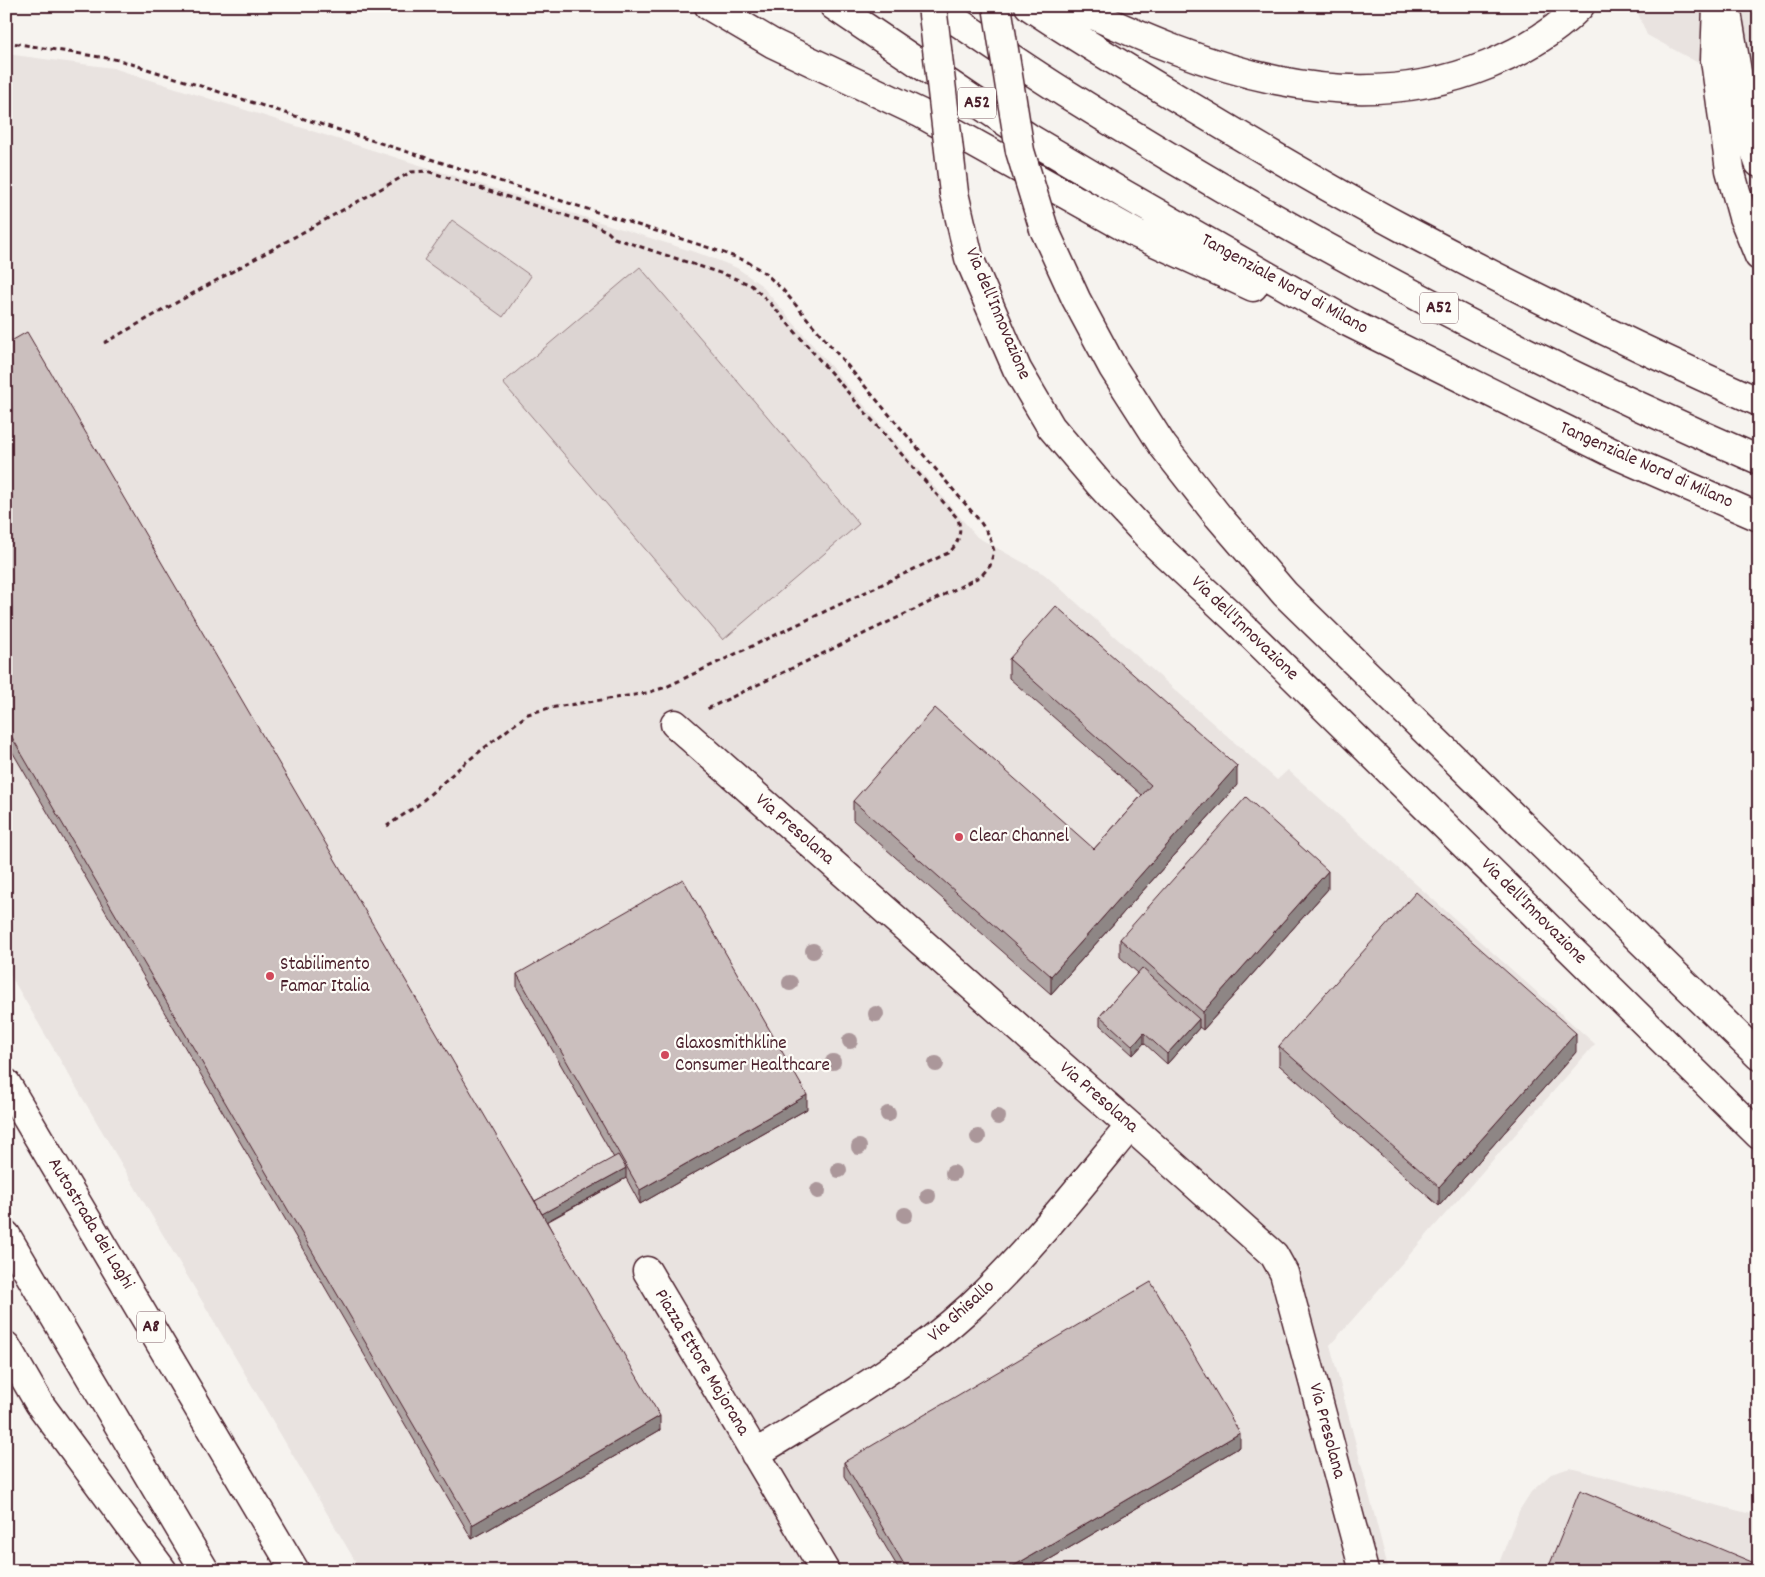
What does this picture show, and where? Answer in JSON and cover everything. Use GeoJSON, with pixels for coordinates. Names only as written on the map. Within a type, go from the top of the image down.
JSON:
{"type":"FeatureCollection","features":[{"type":"Feature","properties":{"kind":"main road"},"geometry":{"type":"LineString","coordinates":[[708,6],[772,43],[920,113],[1135,233],[1532,414]]}},
{"type":"Feature","properties":{"kind":"main road","name":"Tangenziale Nord di Milano"},"geometry":{"type":"LineString","coordinates":[[834,6],[1031,139],[1348,322],[1619,456],[1759,517]]}},
{"type":"Feature","properties":{"kind":"main road","name":"Via dell'Innovazione"},"geometry":{"type":"LineString","coordinates":[[933,6],[954,193],[969,258],[1017,369],[1051,427],[1101,486],[1156,545],[1235,619],[1759,1135]]}},
{"type":"Feature","properties":{"kind":"main road","name":"A52"},"geometry":{"type":"LineString","coordinates":[[933,6],[1062,91],[1130,133],[1387,282],[1548,364],[1759,460]]}},
{"type":"Feature","properties":{"kind":"main road"},"geometry":{"type":"LineString","coordinates":[[997,6],[1020,151],[1044,229],[1076,299],[1113,368],[1163,446],[1218,516],[1285,594],[1759,1056]]}},
{"type":"Feature","properties":{"kind":"main road"},"geometry":{"type":"LineString","coordinates":[[1029,6],[1128,69],[1283,161],[1405,230],[1549,303],[1759,402]]}},
{"type":"Feature","properties":{"kind":"main road"},"geometry":{"type":"LineString","coordinates":[[1074,6],[1157,44],[1244,74],[1313,87],[1344,89],[1410,86],[1472,71],[1525,48],[1549,33],[1580,6]]}},
{"type":"Feature","properties":{"kind":"main road"},"geometry":{"type":"LineString","coordinates":[[1717,6],[1715,60],[1730,170],[1743,217],[1759,256]]}},
{"type":"Feature","properties":{"kind":"main road"},"geometry":{"type":"LineString","coordinates":[[1726,6],[1744,117],[1759,163]]}},
{"type":"Feature","properties":{"kind":"main road","name":"Via Presolana"},"geometry":{"type":"LineString","coordinates":[[675,724],[1274,1255],[1284,1273],[1364,1571]]}},
{"type":"Feature","properties":{"kind":"main road","name":"Autostrada dei Laghi"},"geometry":{"type":"LineString","coordinates":[[6,1083],[295,1571]]}},
{"type":"Feature","properties":{"kind":"main road","name":"Via Ghisallo"},"geometry":{"type":"LineString","coordinates":[[755,1454],[902,1363],[969,1308],[998,1280],[1049,1224],[1130,1126]]}},
{"type":"Feature","properties":{"kind":"main road"},"geometry":{"type":"LineString","coordinates":[[6,1235],[205,1571]]}},
{"type":"Feature","properties":{"kind":"main road","name":"Piazza Ettore Majorana"},"geometry":{"type":"LineString","coordinates":[[647,1271],[825,1571]]}},
{"type":"Feature","properties":{"kind":"main road"},"geometry":{"type":"LineString","coordinates":[[6,1346],[39,1403],[163,1571]]}},
{"type":"Feature","properties":{"kind":"path"},"geometry":{"type":"LineString","coordinates":[[6,42],[119,60],[704,246],[746,261],[765,273],[783,290],[979,520],[989,535],[994,551],[990,566],[981,576],[924,606],[675,724]]}},
{"type":"Feature","properties":{"kind":"path"},"geometry":{"type":"LineString","coordinates":[[104,343],[411,172],[427,171],[592,224],[608,232],[614,238],[729,276],[750,285],[771,304],[958,519],[961,530],[958,542],[950,552],[666,687],[646,693],[549,708],[528,714],[465,763],[418,805],[387,826]]}},
{"type":"Feature","properties":{"kind":"shaded area"},"geometry":{"type":"Polygon","coordinates":[[[1635,6],[1759,6],[1759,96],[1647,35],[1635,6]]]}},
{"type":"Feature","properties":{"kind":"shaded area"},"geometry":{"type":"Polygon","coordinates":[[[6,54],[113,68],[707,256],[737,268],[761,285],[977,537],[1044,574],[1277,780],[1288,770],[1595,1044],[1330,1345],[1389,1571],[361,1571],[6,968],[6,54]]]}},
{"type":"Feature","properties":{"kind":"shaded area"},"geometry":{"type":"Polygon","coordinates":[[[452,220],[531,276],[503,317],[424,260],[452,220]]]}},
{"type":"Feature","properties":{"kind":"shaded area"},"geometry":{"type":"Polygon","coordinates":[[[640,267],[859,524],[723,640],[503,383],[640,267]]]}},
{"type":"Feature","properties":{"kind":"shaded area"},"geometry":{"type":"Polygon","coordinates":[[[1570,1468],[1759,1516],[1759,1571],[1496,1571],[1519,1511],[1531,1492],[1551,1474],[1570,1468]]]}},
{"type":"Feature","properties":{"kind":"building","name":"Stabilimento Famar Italia"},"geometry":{"type":"Polygon","coordinates":[[[27,332],[660,1416],[472,1525],[6,727],[6,344],[27,332]]]}},
{"type":"Feature","properties":{"kind":"building"},"geometry":{"type":"Polygon","coordinates":[[[1056,606],[1237,766],[1051,976],[853,801],[935,708],[1094,849],[1151,785],[1009,659],[1056,606]]]}},
{"type":"Feature","properties":{"kind":"building"},"geometry":{"type":"Polygon","coordinates":[[[1246,797],[1328,871],[1203,1012],[1120,939],[1246,797]]]}},
{"type":"Feature","properties":{"kind":"building","name":"Glaxosmithkline Consumer Healthcare"},"geometry":{"type":"Polygon","coordinates":[[[683,879],[807,1095],[640,1190],[517,974],[683,879]]]}},
{"type":"Feature","properties":{"kind":"building"},"geometry":{"type":"Polygon","coordinates":[[[1416,892],[1576,1033],[1439,1187],[1279,1046],[1416,892]]]}},
{"type":"Feature","properties":{"kind":"building"},"geometry":{"type":"Polygon","coordinates":[[[1142,968],[1199,1019],[1167,1054],[1144,1033],[1133,1046],[1100,1016],[1142,968]]]}},
{"type":"Feature","properties":{"kind":"building"},"geometry":{"type":"Polygon","coordinates":[[[618,1155],[626,1168],[542,1214],[535,1201],[618,1155]]]}},
{"type":"Feature","properties":{"kind":"building"},"geometry":{"type":"Polygon","coordinates":[[[1151,1282],[1240,1433],[1005,1571],[908,1571],[844,1462],[1151,1282]]]}},
{"type":"Feature","properties":{"kind":"building"},"geometry":{"type":"Polygon","coordinates":[[[1580,1490],[1759,1565],[1759,1571],[1547,1571],[1580,1490]]]}},
{"type":"Feature","properties":{"kind":"place","name":"Clear Channel"},"geometry":{"type":"Point","coordinates":[959,837]}},
{"type":"Feature","properties":{"kind":"place","name":"Stabilimento Famar Italia"},"geometry":{"type":"Point","coordinates":[270,976]}},
{"type":"Feature","properties":{"kind":"place","name":"Glaxosmithkline Consumer Healthcare"},"geometry":{"type":"Point","coordinates":[665,1055]}}]}
